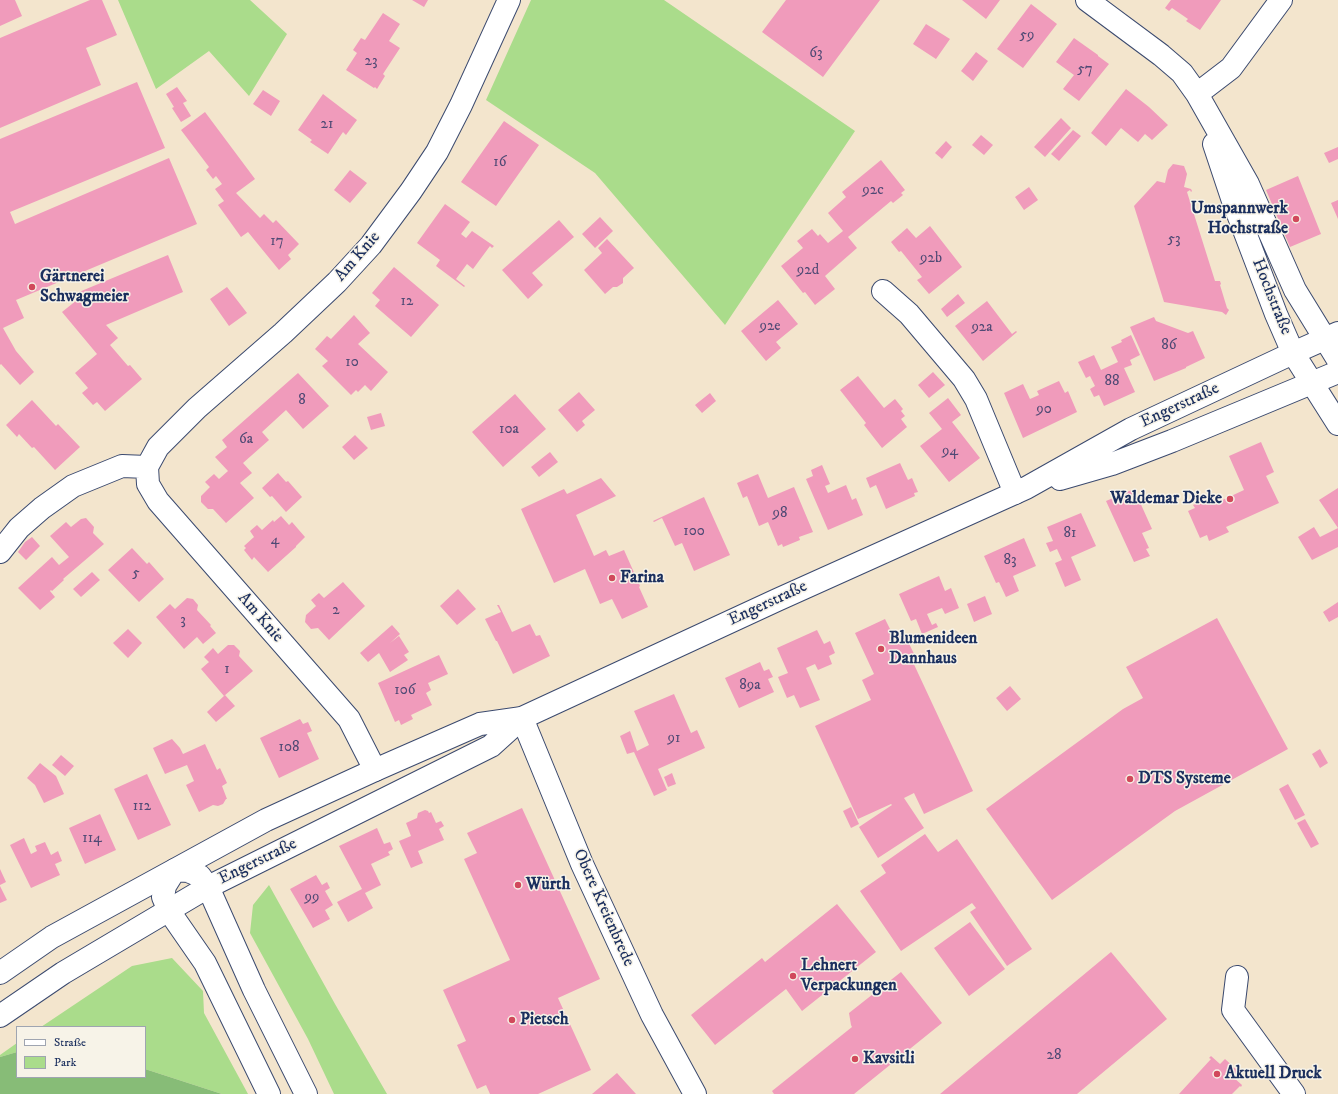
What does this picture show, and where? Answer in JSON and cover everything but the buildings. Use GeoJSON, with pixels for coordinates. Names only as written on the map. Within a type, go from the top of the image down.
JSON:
{"type":"FeatureCollection","features":[{"type":"Feature","properties":{"kind":"main road","name":"Am Knie"},"geometry":{"type":"LineString","coordinates":[[375,770],[349,719],[158,501],[148,484],[147,467],[158,447],[197,408],[283,333],[337,282],[371,244],[411,191],[437,152],[464,98],[509,0]]}},
{"type":"Feature","properties":{"kind":"main road","name":"Hochstraße"},"geometry":{"type":"LineString","coordinates":[[1087,0],[1161,55],[1182,73],[1197,94],[1248,184],[1295,290],[1331,336],[1338,360]]}},
{"type":"Feature","properties":{"kind":"main road"},"geometry":{"type":"LineString","coordinates":[[1197,94],[1231,68],[1281,0]]}},
{"type":"Feature","properties":{"kind":"main road","name":"Hochstraße"},"geometry":{"type":"LineString","coordinates":[[1197,94],[1236,208],[1276,314],[1293,353],[1338,424]]}},
{"type":"Feature","properties":{"kind":"main road"},"geometry":{"type":"LineString","coordinates":[[883,291],[909,314],[964,379],[976,399],[1021,490]]}},
{"type":"Feature","properties":{"kind":"main road","name":"Engerstraße"},"geometry":{"type":"LineString","coordinates":[[0,973],[52,937],[266,820],[480,724],[522,718],[777,600],[1021,490],[1131,429],[1331,336]]}},
{"type":"Feature","properties":{"kind":"main road","name":"Engerstraße"},"geometry":{"type":"LineString","coordinates":[[1021,490],[1112,464],[1172,441],[1338,372]]}},
{"type":"Feature","properties":{"kind":"main road"},"geometry":{"type":"LineString","coordinates":[[0,552],[19,528],[42,508],[73,486],[122,466],[147,467]]}},
{"type":"Feature","properties":{"kind":"main road","name":"Engerstraße"},"geometry":{"type":"LineString","coordinates":[[0,1016],[63,973],[208,887],[491,746],[522,718]]}},
{"type":"Feature","properties":{"kind":"main road","name":"Obere Kreienbrede"},"geometry":{"type":"LineString","coordinates":[[522,718],[582,864],[652,1015],[695,1094]]}},
{"type":"Feature","properties":{"kind":"main road"},"geometry":{"type":"LineString","coordinates":[[269,1094],[204,963],[169,910],[163,896],[165,886],[175,870],[188,871],[200,876],[208,887],[251,984],[306,1094]]}},
{"type":"Feature","properties":{"kind":"main road"},"geometry":{"type":"LineString","coordinates":[[1237,977],[1233,1010],[1294,1094]]}},
{"type":"Feature","properties":{"kind":"green space"},"geometry":{"type":"Polygon","coordinates":[[[118,0],[250,0],[287,34],[249,96],[209,51],[156,89],[118,0]]]}},
{"type":"Feature","properties":{"kind":"green space"},"geometry":{"type":"Polygon","coordinates":[[[531,0],[664,0],[855,131],[725,325],[595,173],[486,100],[531,0]]]}},
{"type":"Feature","properties":{"kind":"green space"},"geometry":{"type":"Polygon","coordinates":[[[269,885],[387,1094],[334,1094],[308,1039],[250,933],[253,905],[269,885]]]}},
{"type":"Feature","properties":{"kind":"green space"},"geometry":{"type":"Polygon","coordinates":[[[172,958],[203,991],[204,1013],[248,1094],[222,1094],[146,1069],[146,1026],[42,1026],[132,966],[172,958]]]}},
{"type":"Feature","properties":{"kind":"green space"},"geometry":{"type":"Polygon","coordinates":[[[16,1044],[16,1052],[0,1057],[0,1055],[16,1044]]]}},
{"type":"Feature","properties":{"kind":"green space"},"geometry":{"type":"Polygon","coordinates":[[[16,1052],[16,1078],[146,1078],[146,1069],[222,1094],[0,1094],[0,1057],[16,1052]]]}},
{"type":"Feature","properties":{"kind":"place","name":"Umspannwerk Hochstraße"},"geometry":{"type":"Point","coordinates":[1296,219]}},
{"type":"Feature","properties":{"kind":"place","name":"Gärtnerei Schwagmeier"},"geometry":{"type":"Point","coordinates":[32,287]}},
{"type":"Feature","properties":{"kind":"place","name":"Waldemar Dieke"},"geometry":{"type":"Point","coordinates":[1230,499]}},
{"type":"Feature","properties":{"kind":"place","name":"Farina"},"geometry":{"type":"Point","coordinates":[612,578]}},
{"type":"Feature","properties":{"kind":"place","name":"Blumenideen Dannhaus"},"geometry":{"type":"Point","coordinates":[881,649]}},
{"type":"Feature","properties":{"kind":"place","name":"DTS Systeme"},"geometry":{"type":"Point","coordinates":[1130,779]}},
{"type":"Feature","properties":{"kind":"place","name":"Würth"},"geometry":{"type":"Point","coordinates":[518,885]}},
{"type":"Feature","properties":{"kind":"place","name":"Lehnert Verpackungen"},"geometry":{"type":"Point","coordinates":[793,976]}},
{"type":"Feature","properties":{"kind":"place","name":"Pietsch"},"geometry":{"type":"Point","coordinates":[512,1020]}},
{"type":"Feature","properties":{"kind":"place","name":"Kavsitli"},"geometry":{"type":"Point","coordinates":[855,1059]}},
{"type":"Feature","properties":{"kind":"place","name":"Aktuell Druck"},"geometry":{"type":"Point","coordinates":[1217,1074]}}]}
